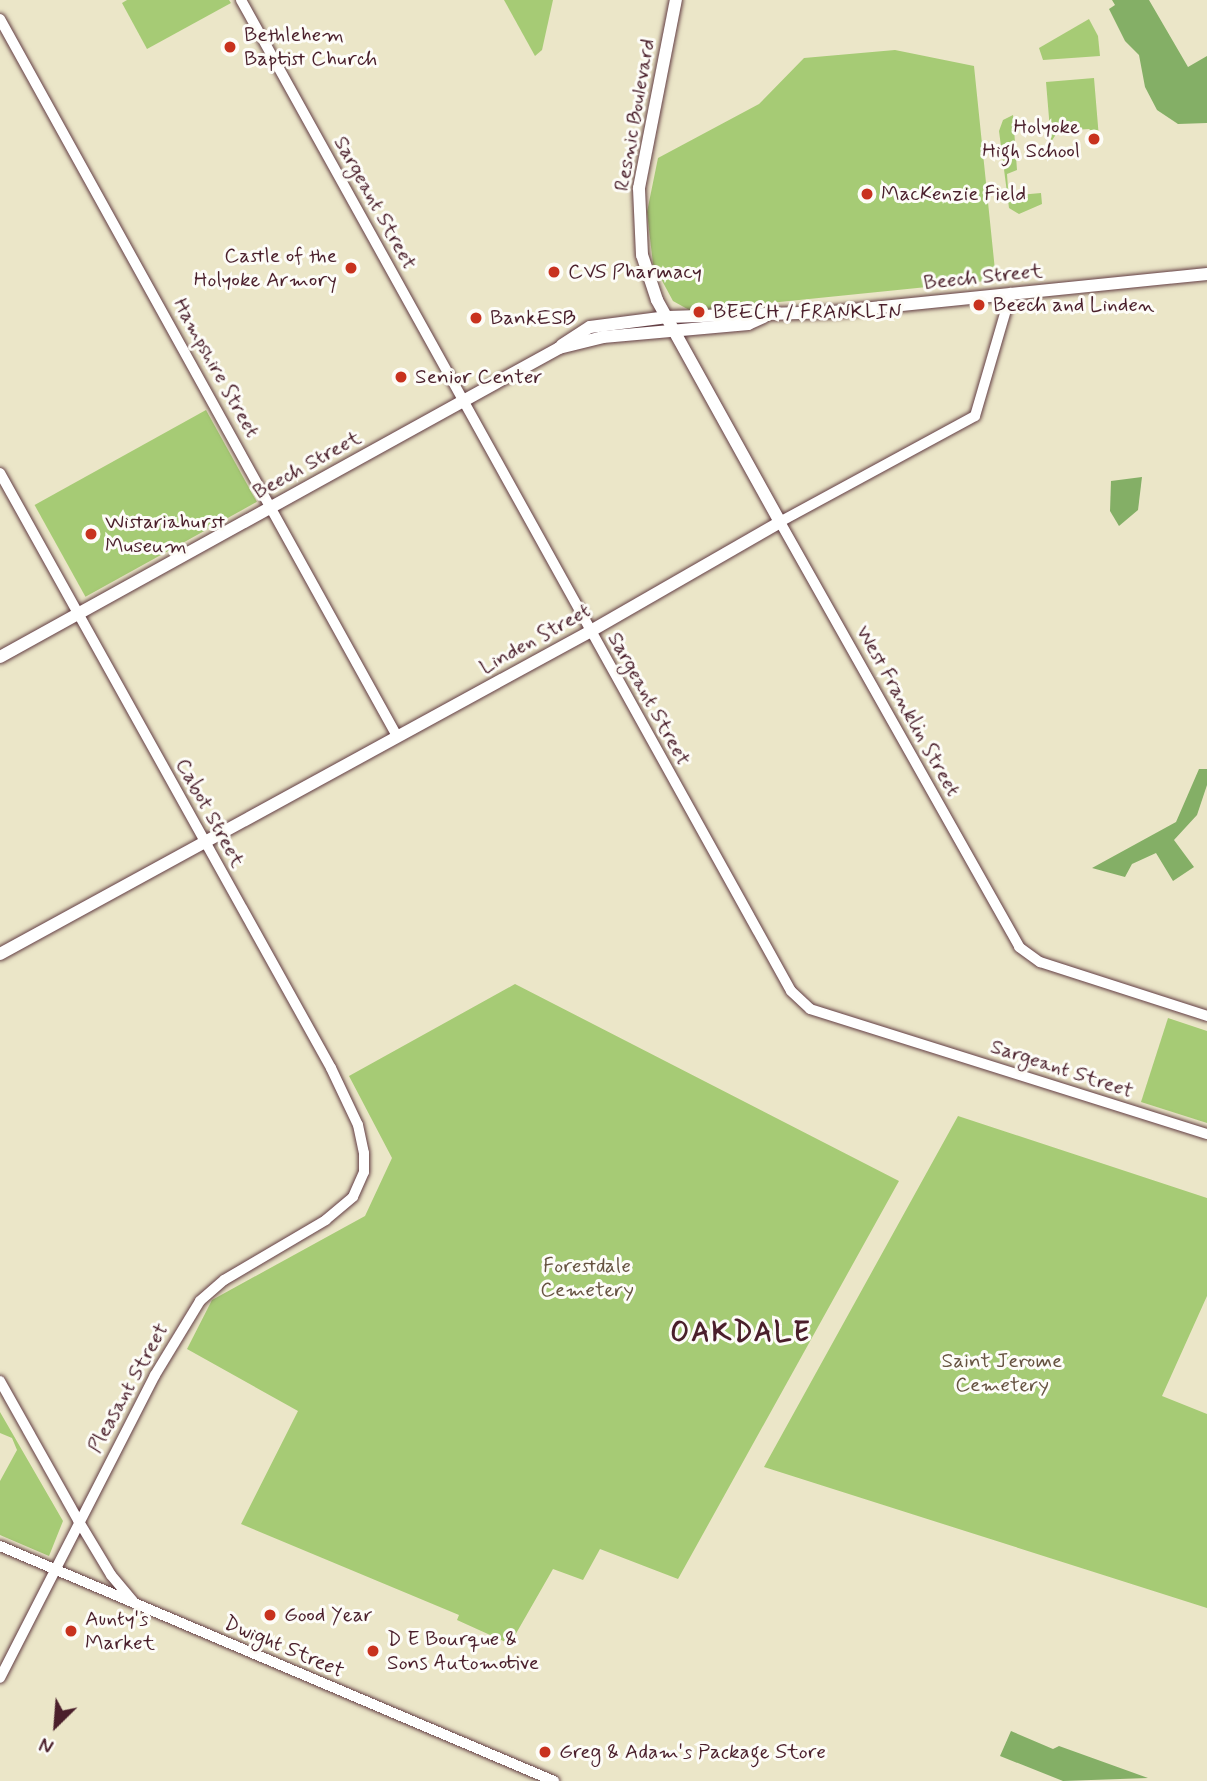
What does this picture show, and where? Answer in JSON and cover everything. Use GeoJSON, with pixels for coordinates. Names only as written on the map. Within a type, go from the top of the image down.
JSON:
{"type":"FeatureCollection","features":[{"type":"Feature","properties":{"kind":"main road","name":"Resnic Boulevard"},"geometry":{"type":"LineString","coordinates":[[667,317],[642,255],[639,188],[676,0]]}},
{"type":"Feature","properties":{"kind":"main road","name":"Beech Street"},"geometry":{"type":"LineString","coordinates":[[0,657],[559,348],[603,337],[677,333],[764,317],[1207,274]]}},
{"type":"Feature","properties":{"kind":"main road","name":"Beech Street"},"geometry":{"type":"LineString","coordinates":[[559,348],[575,332],[590,327],[667,317],[764,317]]}},
{"type":"Feature","properties":{"kind":"main road","name":"West Franklin Street"},"geometry":{"type":"LineString","coordinates":[[667,317],[780,522]]}},
{"type":"Feature","properties":{"kind":"main road","name":"Cabot Street"},"geometry":{"type":"LineString","coordinates":[[0,473],[348,1102],[365,1153],[361,1179]]}},
{"type":"Feature","properties":{"kind":"main road","name":"Linden Street"},"geometry":{"type":"LineString","coordinates":[[0,954],[589,632],[780,522]]}},
{"type":"Feature","properties":{"kind":"main road","name":"Pleasant Street"},"geometry":{"type":"LineString","coordinates":[[0,1678],[56,1571],[78,1520],[155,1375],[201,1301],[224,1280],[326,1220],[353,1198],[361,1179]]}},
{"type":"Feature","properties":{"kind":"main road"},"geometry":{"type":"LineString","coordinates":[[78,1520],[111,1575],[136,1604]]}},
{"type":"Feature","properties":{"kind":"main road","name":"Dwight Street"},"geometry":{"type":"LineString","coordinates":[[0,1546],[554,1781]]}},
{"type":"Feature","properties":{"kind":"street","name":"Sargeant Street"},"geometry":{"type":"LineString","coordinates":[[241,0],[778,971],[810,1009],[1207,1134]]}},
{"type":"Feature","properties":{"kind":"street","name":"Hampshire Street"},"geometry":{"type":"LineString","coordinates":[[0,19],[397,736]]}},
{"type":"Feature","properties":{"kind":"street","name":"Linden Street"},"geometry":{"type":"LineString","coordinates":[[780,522],[975,416],[1011,293]]}},
{"type":"Feature","properties":{"kind":"street","name":"West Franklin Street"},"geometry":{"type":"LineString","coordinates":[[780,522],[1019,947],[1040,962],[1207,1016]]}},
{"type":"Feature","properties":{"kind":"street"},"geometry":{"type":"LineString","coordinates":[[0,1381],[78,1520]]}},
{"type":"Feature","properties":{"kind":"green space"},"geometry":{"type":"Polygon","coordinates":[[[127,0],[229,0],[231,3],[147,49],[122,3],[127,0]]]}},
{"type":"Feature","properties":{"kind":"green space"},"geometry":{"type":"Polygon","coordinates":[[[504,0],[553,0],[542,50],[535,56],[504,0]]]}},
{"type":"Feature","properties":{"kind":"green space"},"geometry":{"type":"Polygon","coordinates":[[[1112,0],[1149,0],[1188,67],[1207,56],[1207,123],[1178,124],[1157,110],[1145,87],[1139,55],[1125,41],[1109,9],[1115,5],[1112,0]]]}},
{"type":"Feature","properties":{"kind":"green space"},"geometry":{"type":"Polygon","coordinates":[[[1089,19],[1098,36],[1100,56],[1043,60],[1039,48],[1089,19]]]}},
{"type":"Feature","properties":{"kind":"green space","name":"MacKenzie Field"},"geometry":{"type":"Polygon","coordinates":[[[895,50],[974,66],[996,280],[691,311],[673,301],[653,264],[647,212],[658,158],[759,104],[804,58],[895,50]]]}},
{"type":"Feature","properties":{"kind":"green space"},"geometry":{"type":"Polygon","coordinates":[[[1094,78],[1099,138],[1089,129],[1058,131],[1051,142],[1046,82],[1094,78]]]}},
{"type":"Feature","properties":{"kind":"green space"},"geometry":{"type":"Polygon","coordinates":[[[1013,115],[1017,170],[1007,174],[1008,188],[1019,195],[1041,193],[1042,204],[1019,214],[1009,208],[999,131],[1003,120],[1013,115]]]}},
{"type":"Feature","properties":{"kind":"green space"},"geometry":{"type":"Polygon","coordinates":[[[206,410],[257,502],[85,597],[35,505],[206,410]]]}},
{"type":"Feature","properties":{"kind":"green space"},"geometry":{"type":"Polygon","coordinates":[[[1142,477],[1138,510],[1119,526],[1110,511],[1111,481],[1142,477]]]}},
{"type":"Feature","properties":{"kind":"green space"},"geometry":{"type":"Polygon","coordinates":[[[1199,769],[1207,769],[1207,785],[1197,815],[1174,840],[1194,867],[1173,881],[1156,853],[1132,864],[1125,877],[1092,868],[1176,822],[1199,769]]]}},
{"type":"Feature","properties":{"kind":"green space","name":"Forestdale Cemetery"},"geometry":{"type":"Polygon","coordinates":[[[515,984],[899,1181],[678,1579],[600,1549],[583,1580],[553,1569],[510,1644],[457,1620],[459,1615],[241,1524],[298,1411],[187,1349],[212,1300],[365,1216],[392,1158],[349,1076],[515,984]]]}},
{"type":"Feature","properties":{"kind":"green space"},"geometry":{"type":"Polygon","coordinates":[[[1168,1018],[1207,1031],[1207,1123],[1141,1102],[1168,1018]]]}},
{"type":"Feature","properties":{"kind":"green space","name":"Saint Jerome Cemetery"},"geometry":{"type":"Polygon","coordinates":[[[958,1116],[1207,1198],[1207,1296],[1162,1396],[1207,1414],[1207,1608],[764,1467],[958,1116]]]}},
{"type":"Feature","properties":{"kind":"green space"},"geometry":{"type":"Polygon","coordinates":[[[0,1412],[63,1521],[49,1556],[0,1535],[0,1481],[17,1450],[12,1438],[0,1433],[0,1412]]]}},
{"type":"Feature","properties":{"kind":"green space"},"geometry":{"type":"Polygon","coordinates":[[[1011,1731],[1053,1749],[1059,1746],[1148,1778],[1063,1781],[1000,1756],[1011,1731]]]}},
{"type":"Feature","properties":{"kind":"place","name":"Bethlehem Baptist Church"},"geometry":{"type":"Point","coordinates":[230,47]}},
{"type":"Feature","properties":{"kind":"place","name":"Holyoke High School"},"geometry":{"type":"Point","coordinates":[1094,139]}},
{"type":"Feature","properties":{"kind":"place","name":"MacKenzie Field"},"geometry":{"type":"Point","coordinates":[867,194]}},
{"type":"Feature","properties":{"kind":"place","name":"Castle of the Holyoke Armory"},"geometry":{"type":"Point","coordinates":[351,268]}},
{"type":"Feature","properties":{"kind":"place","name":"CVS Pharmacy"},"geometry":{"type":"Point","coordinates":[554,272]}},
{"type":"Feature","properties":{"kind":"place","name":"Beech and Linden"},"geometry":{"type":"Point","coordinates":[979,305]}},
{"type":"Feature","properties":{"kind":"place","name":"BEECH / FRANKLIN"},"geometry":{"type":"Point","coordinates":[699,312]}},
{"type":"Feature","properties":{"kind":"place","name":"BankESB"},"geometry":{"type":"Point","coordinates":[476,318]}},
{"type":"Feature","properties":{"kind":"place","name":"Senior Center"},"geometry":{"type":"Point","coordinates":[401,377]}},
{"type":"Feature","properties":{"kind":"place","name":"Wistariahurst Museum"},"geometry":{"type":"Point","coordinates":[91,534]}},
{"type":"Feature","properties":{"kind":"place","name":"Good Year"},"geometry":{"type":"Point","coordinates":[270,1615]}},
{"type":"Feature","properties":{"kind":"place","name":"Aunty's Market"},"geometry":{"type":"Point","coordinates":[71,1631]}},
{"type":"Feature","properties":{"kind":"place","name":"D E Bourque & Sons Automotive"},"geometry":{"type":"Point","coordinates":[373,1651]}},
{"type":"Feature","properties":{"kind":"place","name":"Greg & Adam's Package Store"},"geometry":{"type":"Point","coordinates":[545,1752]}},
{"type":"Feature","properties":{"kind":"district","name":"OAKDALE"},"geometry":{"type":"Point","coordinates":[741,1334]}}]}
